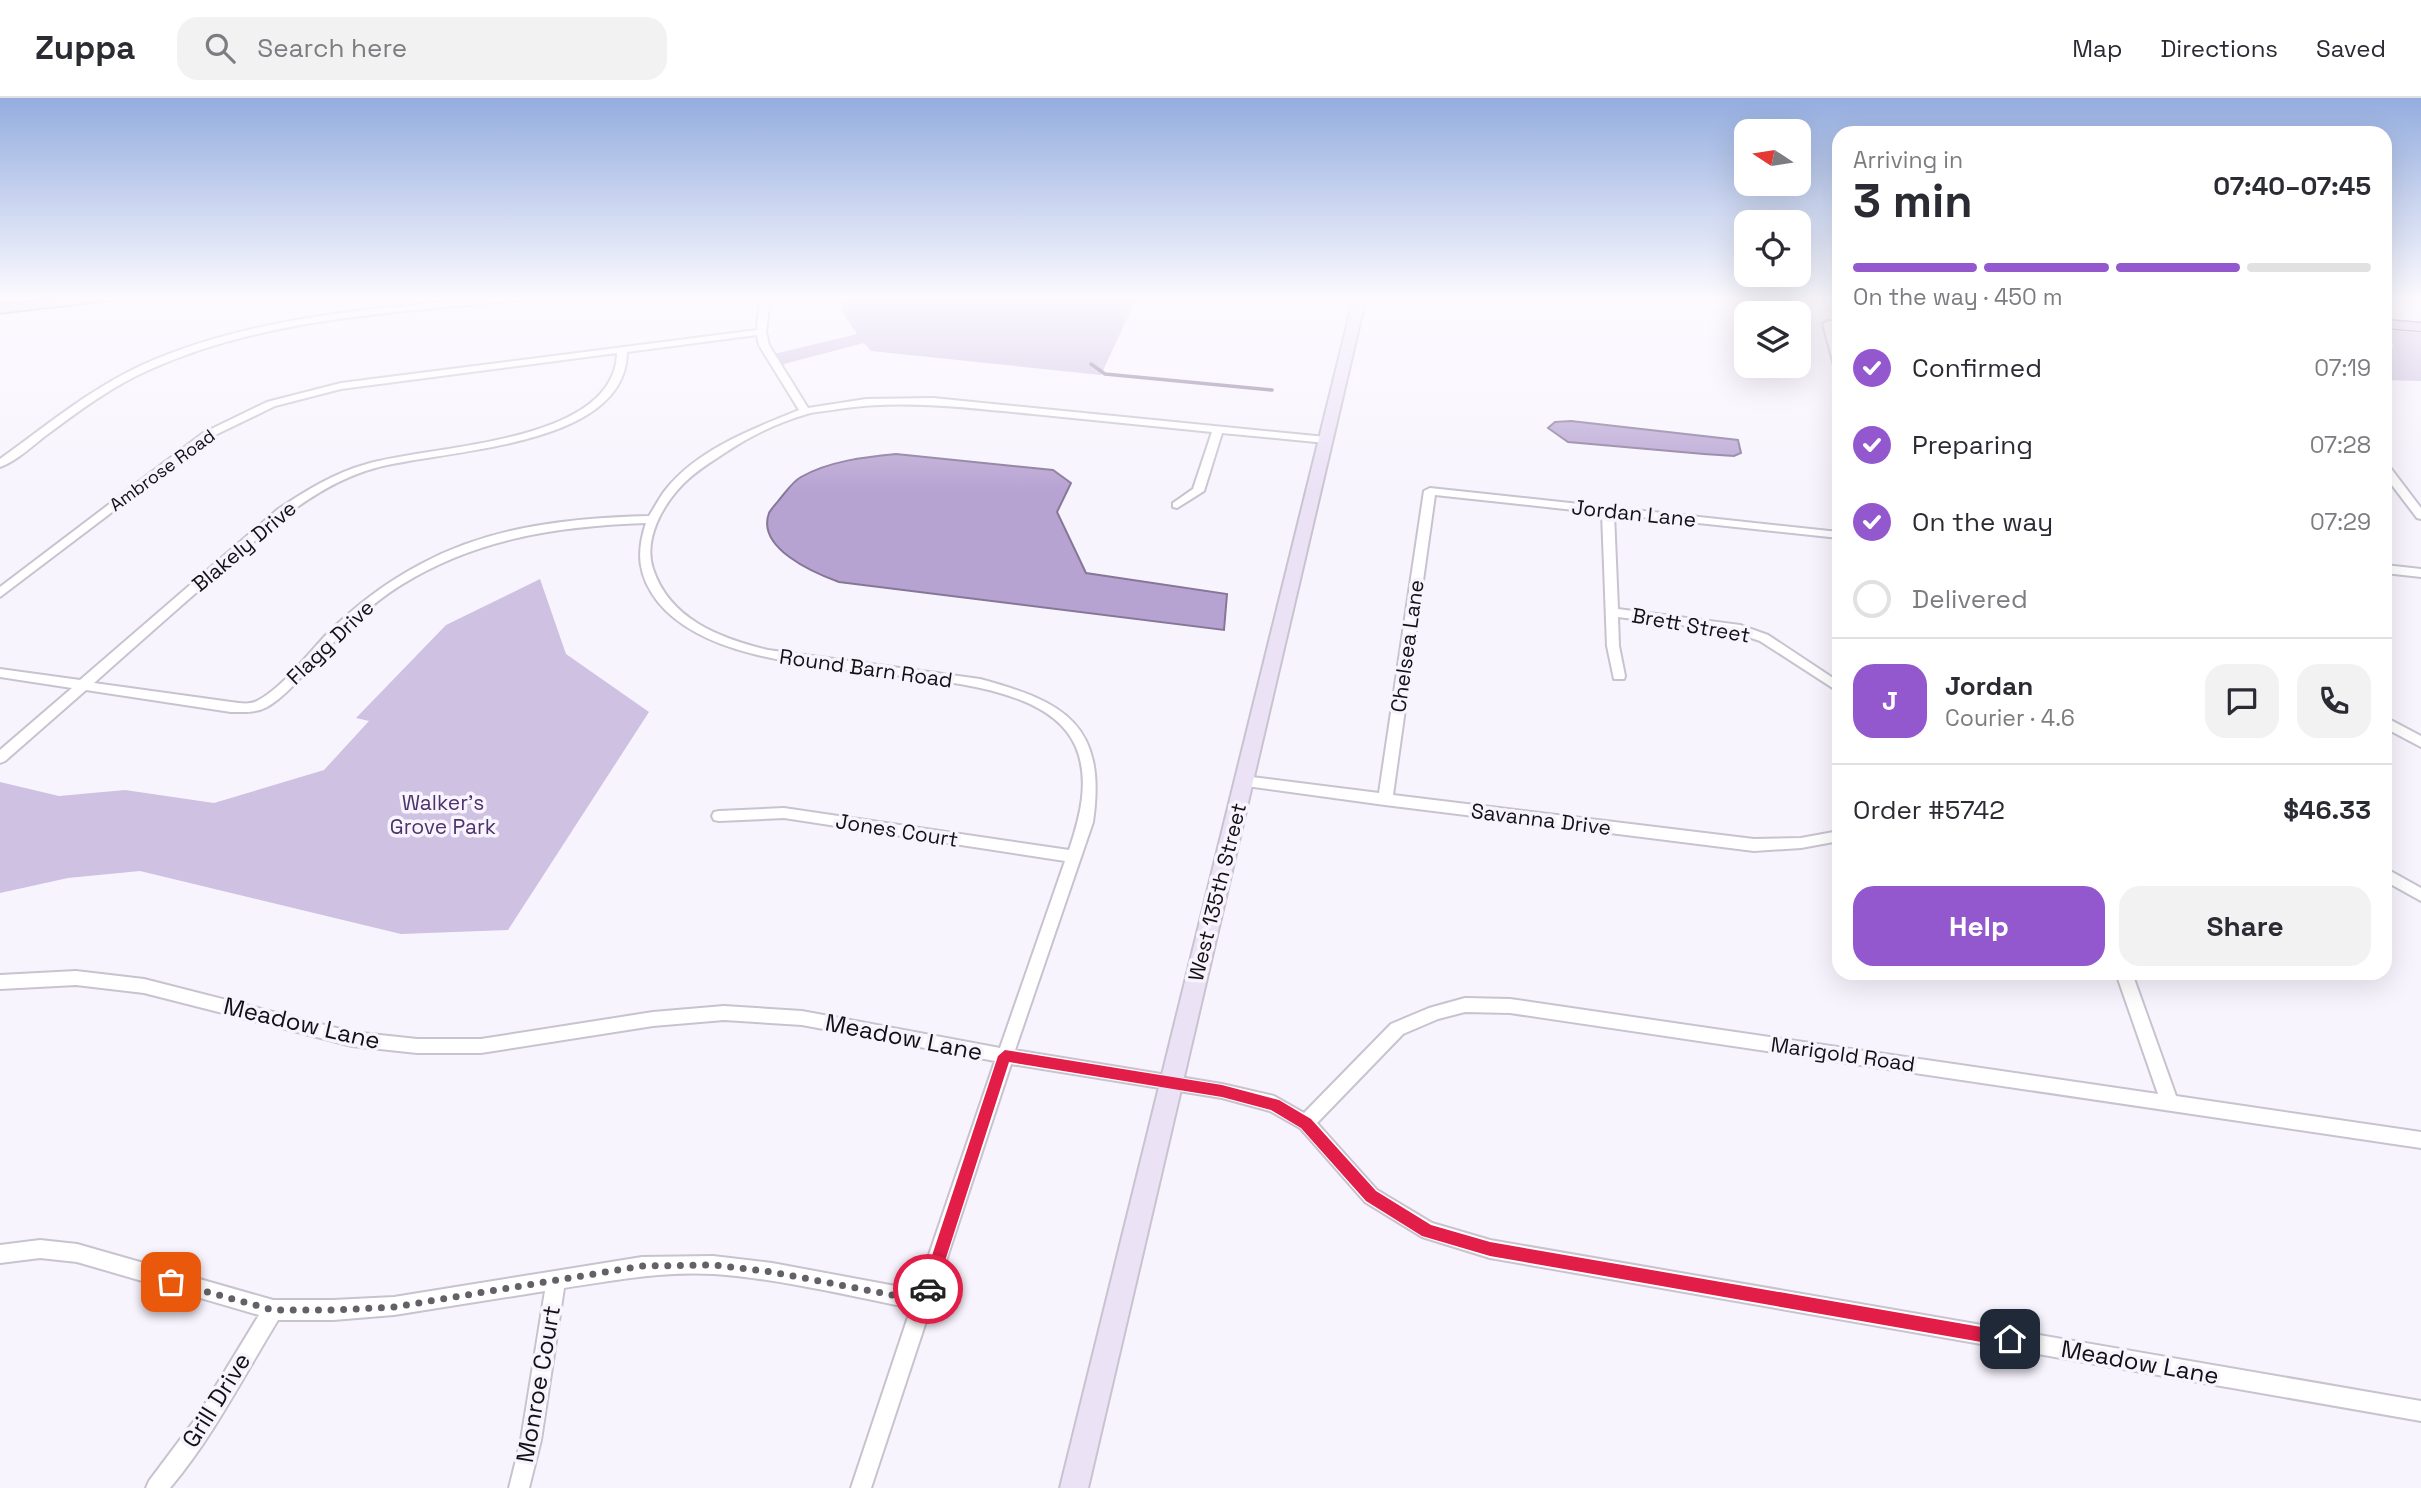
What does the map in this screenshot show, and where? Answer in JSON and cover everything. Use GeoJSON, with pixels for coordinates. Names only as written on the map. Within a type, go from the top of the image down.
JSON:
{"type":"FeatureCollection","features":[{"type":"Feature","properties":{"kind":"street"},"geometry":{"type":"LineString","coordinates":[[0,464],[110,387],[159,362]]}},
{"type":"Feature","properties":{"kind":"street","name":"Ambrose Road"},"geometry":{"type":"LineString","coordinates":[[0,593],[199,440],[236,419],[271,404],[341,386],[535,362]]}},
{"type":"Feature","properties":{"kind":"street","name":"Blakely Drive"},"geometry":{"type":"LineString","coordinates":[[0,758],[281,512],[310,492],[371,466],[402,458],[491,445],[556,427],[583,412],[610,389],[621,369],[621,362]]}},
{"type":"Feature","properties":{"kind":"street"},"geometry":{"type":"LineString","coordinates":[[773,362],[805,411]]}},
{"type":"Feature","properties":{"kind":"street","name":"West 135th Street"},"geometry":{"type":"LineString","coordinates":[[1074,1488],[1345,362]]}},
{"type":"Feature","properties":{"kind":"street","name":"Round Barn Road"},"geometry":{"type":"LineString","coordinates":[[861,1488],[1005,1056],[1075,857],[1091,802],[1092,772],[1085,748],[1066,723],[1045,708],[1002,688],[768,654],[732,645],[700,631],[674,613],[656,591],[646,566],[645,544],[653,519],[671,490],[691,470],[742,437],[805,411],[866,402],[933,401],[1326,440]]}},
{"type":"Feature","properties":{"kind":"street"},"geometry":{"type":"LineString","coordinates":[[1177,505],[1198,491],[1218,430]]}},
{"type":"Feature","properties":{"kind":"street"},"geometry":{"type":"LineString","coordinates":[[2392,477],[2421,516]]}},
{"type":"Feature","properties":{"kind":"street","name":"Jordan Lane"},"geometry":{"type":"LineString","coordinates":[[1430,491],[1832,534]]}},
{"type":"Feature","properties":{"kind":"street","name":"Chelsea Lane"},"geometry":{"type":"LineString","coordinates":[[1385,800],[1430,491]]}},
{"type":"Feature","properties":{"kind":"street"},"geometry":{"type":"LineString","coordinates":[[1608,510],[1613,646],[1619,676]]}},
{"type":"Feature","properties":{"kind":"street","name":"Flagg Drive"},"geometry":{"type":"LineString","coordinates":[[0,673],[231,707],[256,707],[276,694],[363,607],[394,583],[427,564],[503,534],[585,521],[653,519]]}},
{"type":"Feature","properties":{"kind":"street"},"geometry":{"type":"LineString","coordinates":[[2392,570],[2421,573]]}},
{"type":"Feature","properties":{"kind":"street","name":"Brett Street"},"geometry":{"type":"LineString","coordinates":[[1612,612],[1736,628],[1764,638],[1832,683]]}},
{"type":"Feature","properties":{"kind":"street"},"geometry":{"type":"LineString","coordinates":[[2392,726],[2421,741]]}},
{"type":"Feature","properties":{"kind":"street","name":"Savanna Drive"},"geometry":{"type":"LineString","coordinates":[[1244,781],[1754,845],[1801,843],[1832,837]]}},
{"type":"Feature","properties":{"kind":"street","name":"Jones Court"},"geometry":{"type":"LineString","coordinates":[[719,816],[784,813],[1075,857]]}},
{"type":"Feature","properties":{"kind":"street"},"geometry":{"type":"LineString","coordinates":[[2392,878],[2421,895]]}},
{"type":"Feature","properties":{"kind":"street","name":"Meadow Lane"},"geometry":{"type":"LineString","coordinates":[[0,982],[76,978],[144,986],[352,1039],[417,1046],[481,1046],[653,1019],[724,1013],[802,1018],[1005,1056],[1171,1082],[1264,1101],[1306,1123],[1371,1196],[1428,1231],[1490,1249],[2421,1411]]}},
{"type":"Feature","properties":{"kind":"street"},"geometry":{"type":"LineString","coordinates":[[2126,980],[2169,1101]]}},
{"type":"Feature","properties":{"kind":"street","name":"Marigold Road"},"geometry":{"type":"LineString","coordinates":[[1306,1123],[1397,1029],[1435,1013],[1465,1005],[1510,1006],[2421,1140]]}},
{"type":"Feature","properties":{"kind":"street"},"geometry":{"type":"LineString","coordinates":[[0,1254],[40,1249],[77,1253],[273,1310],[394,1307],[642,1266],[713,1265],[772,1272],[924,1301]]}},
{"type":"Feature","properties":{"kind":"street","name":"Monroe Court"},"geometry":{"type":"LineString","coordinates":[[519,1488],[531,1440],[556,1280]]}},
{"type":"Feature","properties":{"kind":"street","name":"Grill Drive"},"geometry":{"type":"LineString","coordinates":[[156,1488],[171,1472],[210,1413],[273,1310]]}},
{"type":"Feature","properties":{"kind":"green space"},"geometry":{"type":"Polygon","coordinates":[[[975,362],[1107,362],[1101,375],[975,362]]]}},
{"type":"Feature","properties":{"kind":"green space"},"geometry":{"type":"Polygon","coordinates":[[[2392,362],[2421,362],[2421,381],[2392,380],[2392,362]]]}},
{"type":"Feature","properties":{"kind":"green space","name":"Walker's Grove Park"},"geometry":{"type":"Polygon","coordinates":[[[540,579],[566,654],[649,712],[508,930],[401,934],[140,871],[68,878],[0,893],[0,782],[59,796],[125,790],[214,803],[324,770],[369,721],[356,718],[446,625],[540,579]]]}},
{"type":"Feature","properties":{"kind":"shaded area"},"geometry":{"type":"Polygon","coordinates":[[[1571,421],[1738,440],[1741,453],[1734,456],[1568,442],[1548,428],[1555,422],[1571,421]]]}},
{"type":"Feature","properties":{"kind":"shaded area"},"geometry":{"type":"Polygon","coordinates":[[[896,454],[1053,470],[1071,483],[1057,512],[1086,573],[1227,594],[1224,630],[839,582],[802,565],[779,548],[767,526],[769,513],[798,479],[835,463],[896,454]]]}},
{"type":"Feature","properties":{"kind":"waterway"},"geometry":{"type":"LineString","coordinates":[[1091,364],[1105,374],[1272,390]]}},
{"type":"Feature","properties":{"kind":"way so far"},"geometry":{"type":"LineString","coordinates":[[171,1282],[273,1310],[394,1307],[642,1266],[713,1265],[772,1272],[924,1301],[928,1289]]}},
{"type":"Feature","properties":{"kind":"route"},"geometry":{"type":"LineString","coordinates":[[928,1289],[1005,1056],[1222,1091],[1274,1104],[1306,1123],[1371,1196],[1428,1231],[1490,1249],[2010,1339]]}}]}
